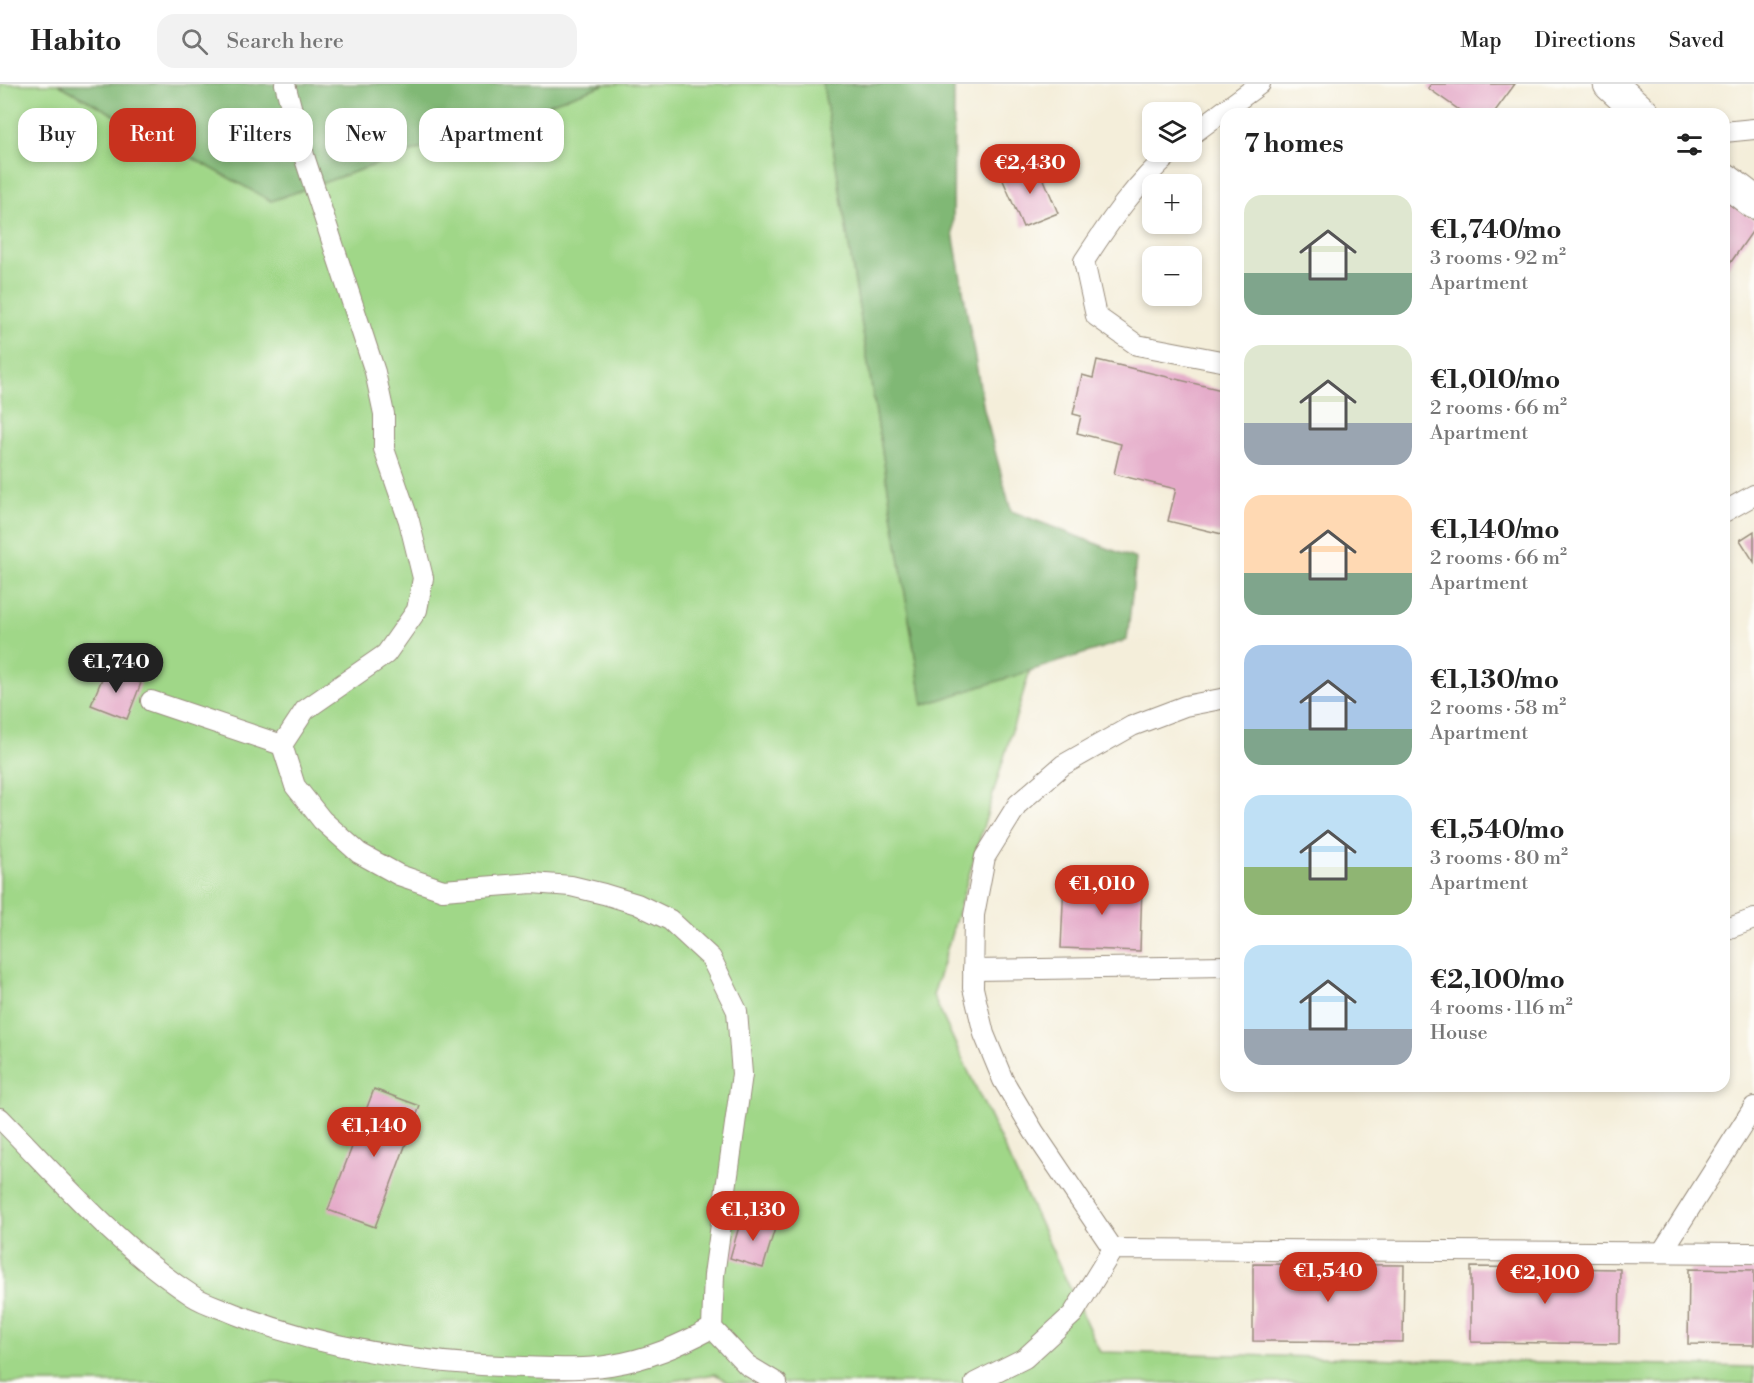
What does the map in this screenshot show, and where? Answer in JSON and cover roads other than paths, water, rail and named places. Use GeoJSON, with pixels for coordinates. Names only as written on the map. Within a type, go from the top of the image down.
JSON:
{"type":"FeatureCollection","features":[{"type":"Feature","properties":{"kind":"street"},"geometry":{"type":"LineString","coordinates":[[1610,84],[1636,108]]}},
{"type":"Feature","properties":{"kind":"street"},"geometry":{"type":"LineString","coordinates":[[1730,183],[1754,201]]}},
{"type":"Feature","properties":{"kind":"lane"},"geometry":{"type":"LineString","coordinates":[[282,745],[305,710],[386,654],[417,610],[423,578],[409,521],[384,449],[384,414],[375,372],[305,159],[285,84]]}},
{"type":"Feature","properties":{"kind":"lane"},"geometry":{"type":"LineString","coordinates":[[1228,108],[1260,84]]}},
{"type":"Feature","properties":{"kind":"lane"},"geometry":{"type":"LineString","coordinates":[[1202,127],[1220,114]]}},
{"type":"Feature","properties":{"kind":"lane"},"geometry":{"type":"LineString","coordinates":[[1730,131],[1754,129]]}},
{"type":"Feature","properties":{"kind":"lane"},"geometry":{"type":"LineString","coordinates":[[1160,162],[1116,211],[1084,261],[1096,316],[1137,345],[1220,361]]}},
{"type":"Feature","properties":{"kind":"lane"},"geometry":{"type":"LineString","coordinates":[[1730,506],[1754,495]]}},
{"type":"Feature","properties":{"kind":"lane"},"geometry":{"type":"LineString","coordinates":[[1113,1249],[1034,1132],[1004,1080],[984,1034],[973,988],[974,915],[985,857],[1018,804],[1063,765],[1132,726],[1185,706],[1220,699]]}},
{"type":"Feature","properties":{"kind":"lane"},"geometry":{"type":"LineString","coordinates":[[151,701],[282,745]]}},
{"type":"Feature","properties":{"kind":"lane"},"geometry":{"type":"LineString","coordinates":[[282,745],[295,786],[322,820],[359,853],[399,875],[443,890],[532,883],[571,886],[604,894],[637,904],[670,920],[711,958],[737,1011],[742,1074],[714,1275],[712,1328],[747,1365],[777,1383]]}},
{"type":"Feature","properties":{"kind":"lane"},"geometry":{"type":"LineString","coordinates":[[1730,928],[1754,920]]}},
{"type":"Feature","properties":{"kind":"lane"},"geometry":{"type":"LineString","coordinates":[[974,969],[1220,966]]}},
{"type":"Feature","properties":{"kind":"lane"},"geometry":{"type":"LineString","coordinates":[[1662,1252],[1754,1107]]}},
{"type":"Feature","properties":{"kind":"lane"},"geometry":{"type":"LineString","coordinates":[[0,1118],[121,1242],[195,1298],[270,1326],[322,1342],[400,1357],[487,1366],[564,1368],[610,1366],[665,1352],[712,1328]]}},
{"type":"Feature","properties":{"kind":"lane"},"geometry":{"type":"LineString","coordinates":[[1113,1249],[1754,1253]]}},
{"type":"Feature","properties":{"kind":"lane"},"geometry":{"type":"LineString","coordinates":[[975,1383],[1025,1358],[1073,1314],[1113,1249]]}}]}
